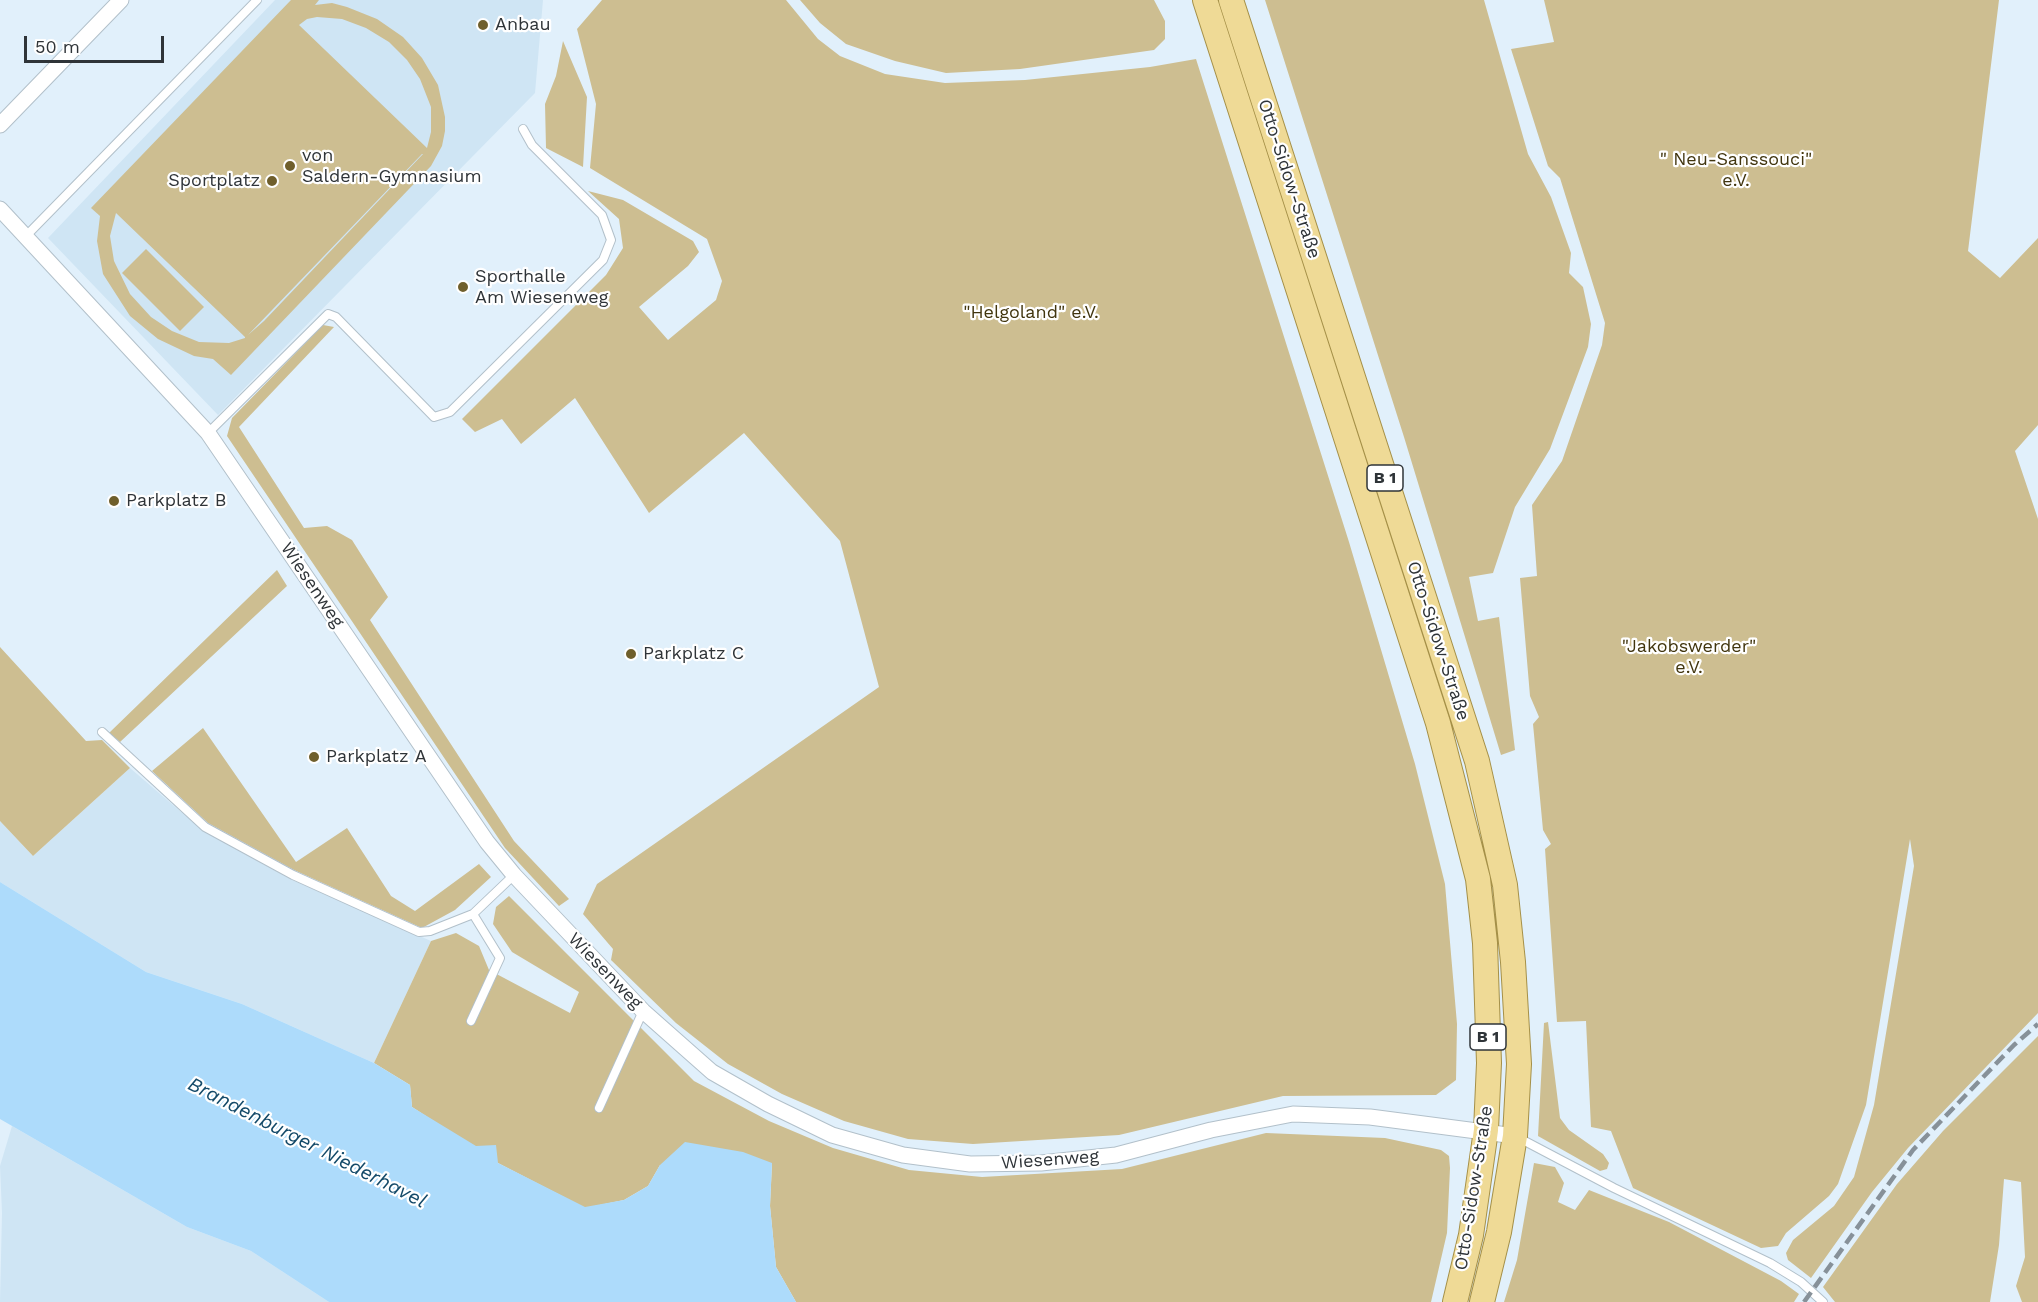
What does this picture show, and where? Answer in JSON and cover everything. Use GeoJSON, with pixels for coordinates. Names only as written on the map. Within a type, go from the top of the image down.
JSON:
{"type":"FeatureCollection","features":[{"type":"Feature","properties":{"kind":"main road","name":"Otto-Sidow-Straße"},"geometry":{"type":"LineString","coordinates":[[1205,0],[1438,723],[1478,879],[1485,943],[1489,1063],[1486,1130],[1470,1235],[1455,1302]]}},
{"type":"Feature","properties":{"kind":"main road","name":"Otto-Sidow-Straße"},"geometry":{"type":"LineString","coordinates":[[1231,0],[1477,761],[1505,885],[1513,962],[1519,1064],[1515,1136],[1499,1232],[1482,1302]]}},
{"type":"Feature","properties":{"kind":"street"},"geometry":{"type":"LineString","coordinates":[[0,125],[121,0]]}},
{"type":"Feature","properties":{"kind":"street","name":"Wiesenweg"},"geometry":{"type":"LineString","coordinates":[[0,209],[208,433],[486,842],[514,875],[643,1011],[712,1072],[768,1104],[832,1135],[903,1155],[970,1164],[1041,1163],[1116,1155],[1211,1131],[1293,1114],[1370,1117],[1486,1130],[1515,1136]]}},
{"type":"Feature","properties":{"kind":"lane"},"geometry":{"type":"LineString","coordinates":[[26,236],[257,0]]}},
{"type":"Feature","properties":{"kind":"lane"},"geometry":{"type":"LineString","coordinates":[[208,433],[328,314],[336,318],[434,417],[450,412],[603,260],[611,240],[602,215],[532,145],[523,129]]}},
{"type":"Feature","properties":{"kind":"lane"},"geometry":{"type":"LineString","coordinates":[[102,732],[205,827],[293,875],[418,932],[430,931],[473,914],[514,875]]}},
{"type":"Feature","properties":{"kind":"lane"},"geometry":{"type":"LineString","coordinates":[[471,1021],[500,958],[473,914]]}},
{"type":"Feature","properties":{"kind":"lane"},"geometry":{"type":"LineString","coordinates":[[599,1108],[643,1011]]}},
{"type":"Feature","properties":{"kind":"lane"},"geometry":{"type":"LineString","coordinates":[[1515,1136],[1531,1142],[1614,1188],[1770,1263],[1801,1282],[1823,1302]]}},
{"type":"Feature","properties":{"kind":"shaded area","name":"von Saldern-Gymnasium"},"geometry":{"type":"Polygon","coordinates":[[[275,0],[543,0],[535,93],[218,415],[48,238],[275,0]]]}},
{"type":"Feature","properties":{"kind":"shaded area"},"geometry":{"type":"Polygon","coordinates":[[[130,768],[202,830],[290,879],[431,941],[374,1063],[242,1004],[146,972],[0,882],[0,821],[33,856],[130,768]]]}},
{"type":"Feature","properties":{"kind":"shaded area"},"geometry":{"type":"Polygon","coordinates":[[[12,1126],[187,1227],[251,1251],[329,1302],[0,1302],[2,1213],[0,1166],[12,1126]]]}},
{"type":"Feature","properties":{"kind":"green space","name":"Sportplatz"},"geometry":{"type":"Polygon","coordinates":[[[291,0],[319,0],[315,5],[332,3],[377,19],[403,37],[422,58],[438,85],[445,117],[445,131],[442,146],[431,166],[231,375],[213,359],[194,356],[158,339],[130,316],[103,274],[97,241],[100,216],[91,208],[291,0]],[[317,17],[307,19],[299,25],[427,148],[431,132],[431,107],[420,79],[407,60],[389,42],[366,28],[342,19],[317,17]],[[422,154],[248,335],[264,321],[422,154]],[[116,213],[110,236],[114,261],[130,294],[151,317],[172,331],[199,342],[229,343],[245,338],[116,213]]]}},
{"type":"Feature","properties":{"kind":"green space","name":"\"Helgoland\" e.V."},"geometry":{"type":"Polygon","coordinates":[[[602,0],[786,0],[818,39],[840,56],[885,74],[945,83],[1025,80],[1150,67],[1196,59],[1349,542],[1415,764],[1445,884],[1457,1024],[1456,1080],[1436,1095],[1283,1096],[1119,1135],[973,1144],[908,1139],[844,1121],[782,1094],[728,1064],[676,1023],[611,960],[613,949],[583,914],[597,884],[879,687],[840,541],[744,433],[649,513],[575,398],[521,444],[502,419],[475,432],[462,419],[606,275],[623,248],[619,219],[588,191],[623,200],[693,241],[699,252],[688,266],[639,307],[668,340],[716,300],[722,281],[707,239],[590,168],[596,104],[577,29],[602,0]]]}},
{"type":"Feature","properties":{"kind":"green space"},"geometry":{"type":"Polygon","coordinates":[[[800,0],[1154,0],[1165,21],[1165,39],[1154,50],[1020,69],[946,73],[895,61],[846,44],[820,23],[800,0]]]}},
{"type":"Feature","properties":{"kind":"green space"},"geometry":{"type":"Polygon","coordinates":[[[1265,0],[1484,0],[1528,154],[1551,197],[1571,253],[1569,273],[1583,287],[1591,324],[1588,347],[1550,449],[1515,507],[1493,573],[1469,577],[1478,621],[1499,617],[1515,750],[1501,755],[1404,437],[1265,0]]]}},
{"type":"Feature","properties":{"kind":"green space"},"geometry":{"type":"Polygon","coordinates":[[[1544,0],[1999,0],[1968,251],[2000,278],[2038,238],[2038,425],[2015,451],[2038,519],[2038,1013],[1908,1148],[1872,1192],[1811,1278],[1788,1260],[1786,1253],[1793,1240],[1834,1206],[1854,1177],[1874,1105],[1914,866],[1910,839],[1866,1105],[1838,1184],[1829,1196],[1786,1233],[1778,1246],[1761,1248],[1633,1188],[1611,1131],[1591,1127],[1586,1021],[1557,1022],[1545,849],[1551,844],[1543,830],[1533,724],[1539,717],[1530,696],[1520,578],[1537,576],[1532,505],[1562,461],[1602,345],[1605,323],[1560,178],[1548,166],[1511,49],[1554,42],[1544,0]]]}},
{"type":"Feature","properties":{"kind":"green space"},"geometry":{"type":"Polygon","coordinates":[[[563,41],[587,97],[583,167],[546,148],[545,104],[556,76],[563,41]]]}},
{"type":"Feature","properties":{"kind":"green space"},"geometry":{"type":"Polygon","coordinates":[[[146,249],[204,307],[180,331],[122,273],[146,249]]]}},
{"type":"Feature","properties":{"kind":"green space"},"geometry":{"type":"Polygon","coordinates":[[[323,325],[334,327],[239,427],[304,528],[327,526],[352,540],[388,597],[370,620],[514,841],[569,899],[559,906],[505,848],[227,436],[232,418],[323,325]]]}},
{"type":"Feature","properties":{"kind":"green space"},"geometry":{"type":"Polygon","coordinates":[[[277,570],[287,586],[120,742],[109,733],[277,570]]]}},
{"type":"Feature","properties":{"kind":"green space"},"geometry":{"type":"Polygon","coordinates":[[[0,647],[86,741],[102,740],[130,768],[33,856],[0,821],[0,647]]]}},
{"type":"Feature","properties":{"kind":"green space"},"geometry":{"type":"Polygon","coordinates":[[[203,728],[296,862],[347,828],[391,896],[415,911],[479,864],[491,877],[455,910],[422,928],[294,870],[208,823],[152,771],[203,728]]]}},
{"type":"Feature","properties":{"kind":"green space"},"geometry":{"type":"Polygon","coordinates":[[[509,896],[694,1081],[769,1121],[833,1148],[909,1170],[982,1177],[1122,1169],[1266,1133],[1385,1138],[1441,1150],[1449,1156],[1450,1168],[1447,1233],[1431,1302],[796,1302],[776,1267],[770,1206],[772,1163],[660,1165],[648,1186],[624,1200],[585,1208],[498,1163],[412,1107],[410,1085],[374,1063],[431,941],[456,933],[479,946],[489,970],[570,1013],[579,992],[512,952],[493,924],[496,907],[509,896]]]}},
{"type":"Feature","properties":{"kind":"green space"},"geometry":{"type":"Polygon","coordinates":[[[1548,1022],[1560,1118],[1569,1130],[1603,1154],[1609,1163],[1607,1169],[1600,1171],[1538,1136],[1544,1023],[1548,1022]]]}},
{"type":"Feature","properties":{"kind":"green space"},"geometry":{"type":"Polygon","coordinates":[[[2038,1036],[2038,1302],[2022,1302],[2016,1286],[2025,1257],[2021,1182],[2004,1179],[1999,1245],[1990,1302],[1835,1302],[1823,1287],[1897,1184],[1943,1131],[2038,1036]]]}},
{"type":"Feature","properties":{"kind":"green space"},"geometry":{"type":"Polygon","coordinates":[[[1534,1163],[1555,1167],[1564,1183],[1558,1202],[1575,1210],[1589,1190],[1669,1222],[1781,1281],[1799,1294],[1794,1302],[1504,1302],[1517,1260],[1534,1163]]]}},
{"type":"Feature","properties":{"kind":"water","name":"Brandenburger Niederhavel"},"geometry":{"type":"Polygon","coordinates":[[[0,882],[146,972],[242,1004],[374,1063],[410,1085],[412,1107],[476,1146],[496,1145],[498,1163],[585,1207],[624,1200],[648,1186],[660,1165],[685,1142],[743,1152],[772,1163],[770,1206],[776,1267],[796,1302],[329,1302],[251,1251],[187,1227],[0,1119],[0,882]]]}},
{"type":"Feature","properties":{"kind":"railway"},"geometry":{"type":"LineString","coordinates":[[1804,1302],[1913,1150],[2014,1045],[2038,1024]]}},
{"type":"Feature","properties":{"kind":"place","name":"Anbau"},"geometry":{"type":"Point","coordinates":[483,25]}},
{"type":"Feature","properties":{"kind":"place","name":"von Saldern-Gymnasium"},"geometry":{"type":"Point","coordinates":[290,166]}},
{"type":"Feature","properties":{"kind":"place","name":"Sportplatz"},"geometry":{"type":"Point","coordinates":[272,181]}},
{"type":"Feature","properties":{"kind":"place","name":"Sporthalle Am Wiesenweg"},"geometry":{"type":"Point","coordinates":[463,287]}},
{"type":"Feature","properties":{"kind":"place","name":"Parkplatz B"},"geometry":{"type":"Point","coordinates":[114,501]}},
{"type":"Feature","properties":{"kind":"place","name":"Parkplatz C"},"geometry":{"type":"Point","coordinates":[631,654]}},
{"type":"Feature","properties":{"kind":"place","name":"Parkplatz A"},"geometry":{"type":"Point","coordinates":[314,757]}},
{"type":"Feature","properties":{"kind":"park label","name":"\" Neu-Sanssouci\" e.V."},"geometry":{"type":"Point","coordinates":[1736,170]}},
{"type":"Feature","properties":{"kind":"park label","name":"\"Jakobswerder\" e.V."},"geometry":{"type":"Point","coordinates":[1689,657]}}]}
